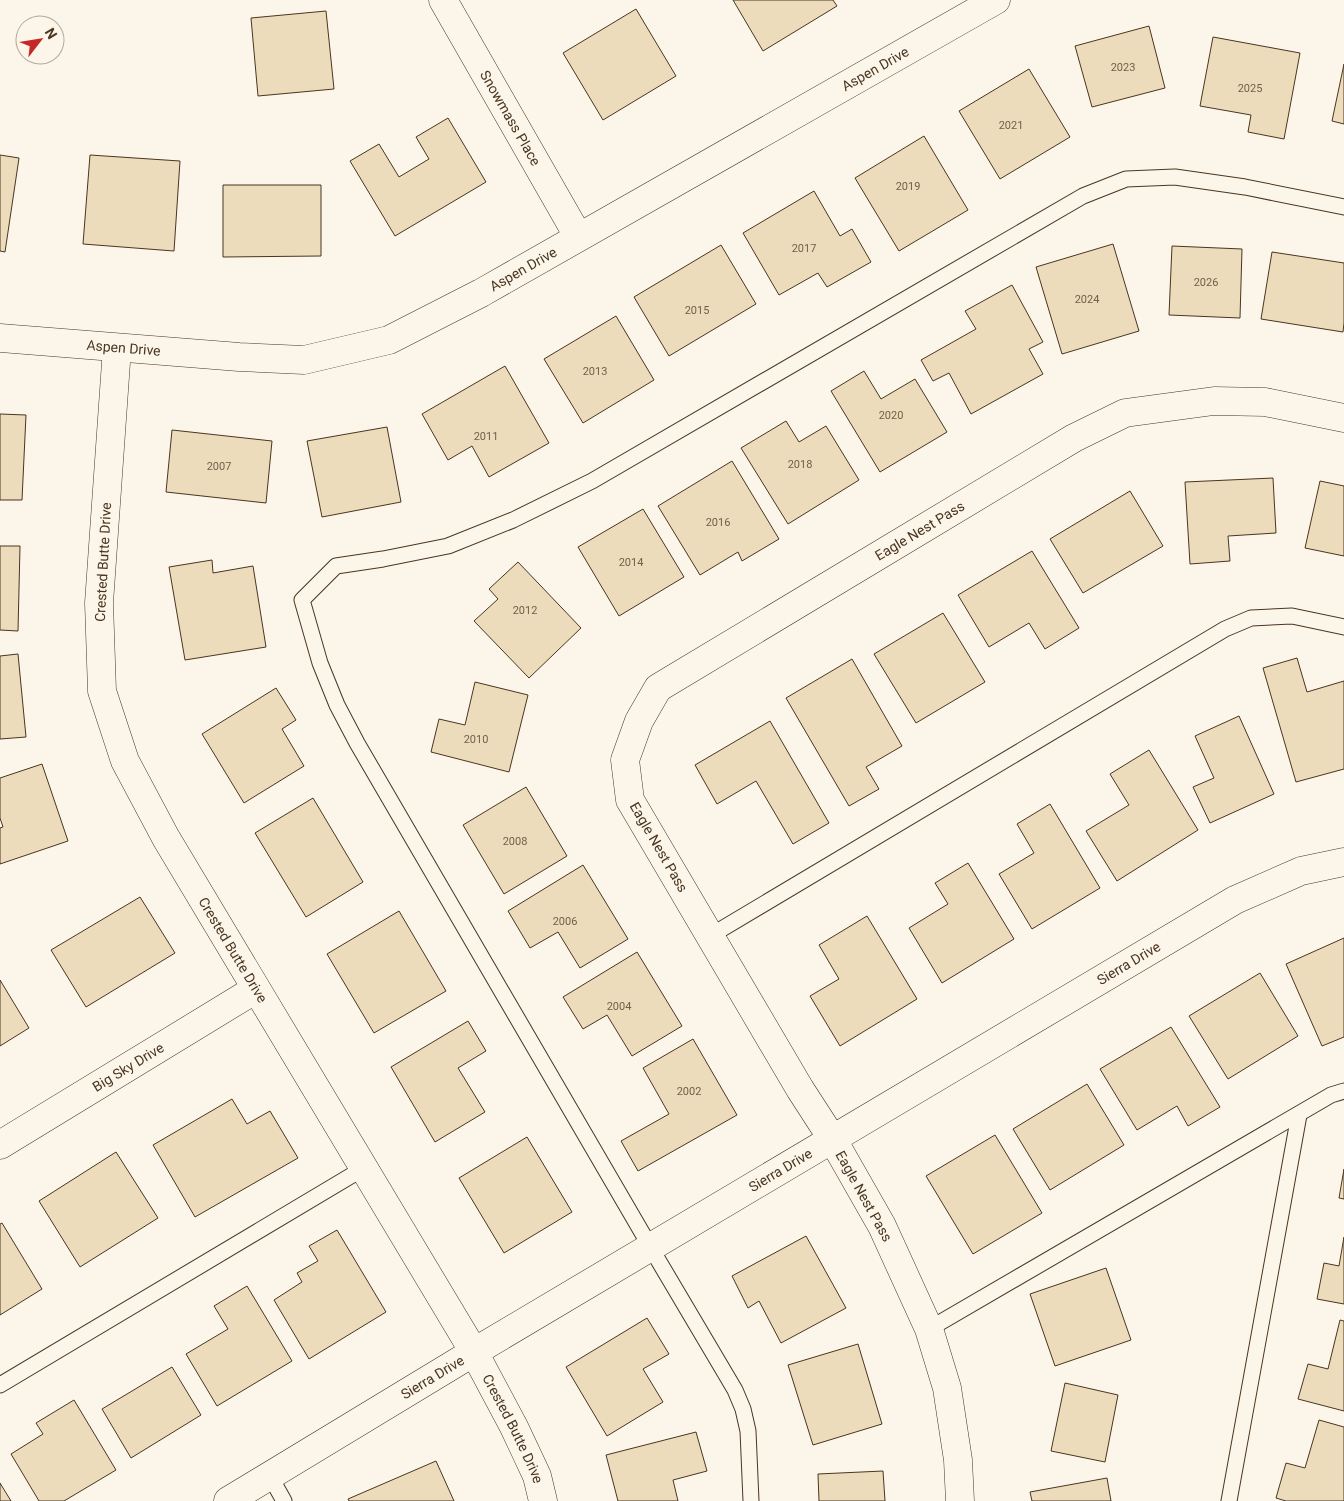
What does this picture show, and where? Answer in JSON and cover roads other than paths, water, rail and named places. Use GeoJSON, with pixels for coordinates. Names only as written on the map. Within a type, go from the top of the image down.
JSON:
{"type":"FeatureCollection","features":[{"type":"Feature","properties":{"kind":"street","name":"Snowmass Place"},"geometry":{"type":"LineString","coordinates":[[443,0],[578,236]]}},
{"type":"Feature","properties":{"kind":"street","name":"Aspen Drive"},"geometry":{"type":"LineString","coordinates":[[0,338],[240,358],[304,360],[389,340],[481,293],[955,10],[996,0]]}},
{"type":"Feature","properties":{"kind":"street","name":"Crested Butte Drive"},"geometry":{"type":"LineString","coordinates":[[116,348],[99,603],[102,691],[125,761],[166,838],[474,1352],[514,1427],[537,1476],[543,1501]]}},
{"type":"Feature","properties":{"kind":"street","name":"Eagle Nest Pass"},"geometry":{"type":"LineString","coordinates":[[960,1501],[958,1460],[947,1388],[929,1329],[882,1226],[833,1140],[795,1080],[630,800],[625,760],[639,721],[658,688],[1074,438],[1125,413],[1214,401],[1265,402],[1344,418]]}},
{"type":"Feature","properties":{"kind":"street","name":"Sierra Drive"},"geometry":{"type":"LineString","coordinates":[[228,1501],[474,1352],[1235,900],[1301,871],[1344,862]]}},
{"type":"Feature","properties":{"kind":"street","name":"Big Sky Drive"},"geometry":{"type":"LineString","coordinates":[[0,1146],[256,989]]}},
{"type":"Feature","properties":{"kind":"lane"},"geometry":{"type":"LineString","coordinates":[[751,1501],[748,1431],[743,1409],[735,1390],[353,736],[337,705],[320,663],[302,600],[336,566],[448,546],[514,520],[592,481],[1083,196],[1126,178],[1175,177],[1245,187],[1344,207]]}},
{"type":"Feature","properties":{"kind":"lane"},"geometry":{"type":"LineString","coordinates":[[710,936],[1225,629],[1250,618],[1292,616],[1344,627]]}},
{"type":"Feature","properties":{"kind":"lane"},"geometry":{"type":"LineString","coordinates":[[929,1329],[1331,1096],[1344,1091]]}},
{"type":"Feature","properties":{"kind":"lane"},"geometry":{"type":"LineString","coordinates":[[1229,1501],[1299,1115]]}},
{"type":"Feature","properties":{"kind":"lane"},"geometry":{"type":"LineString","coordinates":[[0,1385],[364,1168]]}},
{"type":"Feature","properties":{"kind":"lane"},"geometry":{"type":"LineString","coordinates":[[270,1476],[284,1501]]}}]}
